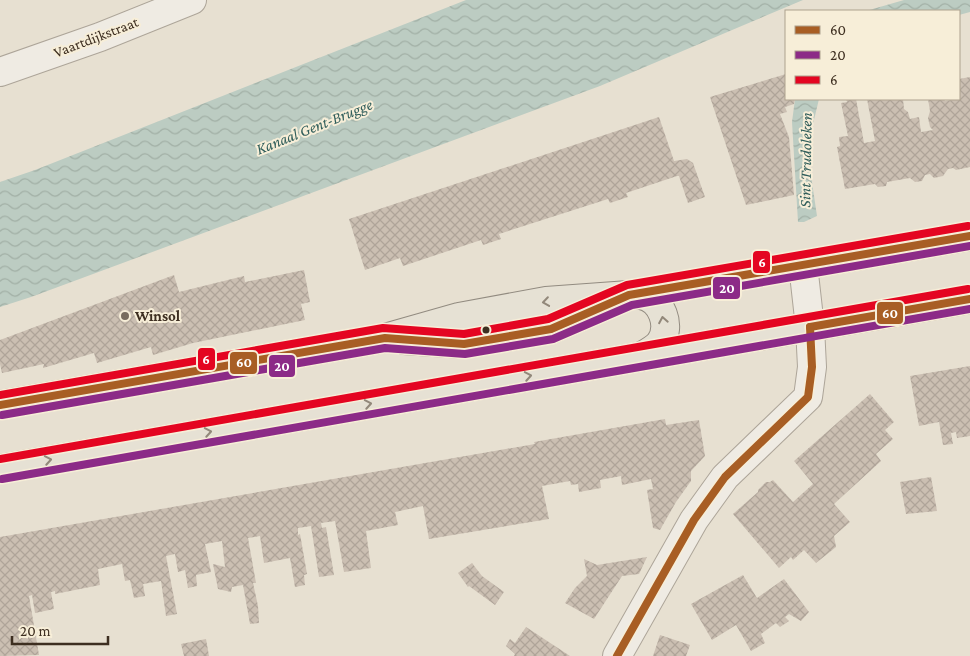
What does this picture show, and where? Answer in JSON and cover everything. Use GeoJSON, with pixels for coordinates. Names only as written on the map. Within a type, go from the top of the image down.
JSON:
{"type":"FeatureCollection","features":[{"type":"Feature","properties":{"kind":"main road"},"geometry":{"type":"LineString","coordinates":[[0,405],[385,338],[464,344],[541,331],[551,329],[629,295],[970,236]]}},
{"type":"Feature","properties":{"kind":"main road"},"geometry":{"type":"LineString","coordinates":[[629,295],[641,295],[652,300],[661,308],[665,320],[665,332],[660,343],[640,357]]}},
{"type":"Feature","properties":{"kind":"main road"},"geometry":{"type":"LineString","coordinates":[[0,468],[970,299]]}},
{"type":"Feature","properties":{"kind":"street","name":"Vaartdijkstraat"},"geometry":{"type":"LineString","coordinates":[[0,72],[100,37],[192,0]]}},
{"type":"Feature","properties":{"kind":"street"},"geometry":{"type":"LineString","coordinates":[[617,656],[694,520],[725,477],[808,397],[812,368],[810,327],[803,265]]}},
{"type":"Feature","properties":{"kind":"water","name":"Kanaal Gent-Brugge"},"geometry":{"type":"Polygon","coordinates":[[[466,0],[803,0],[600,86],[0,307],[0,182],[35,170],[466,0]]]}},
{"type":"Feature","properties":{"kind":"water"},"geometry":{"type":"Polygon","coordinates":[[[904,0],[970,0],[970,12],[960,15],[960,10],[869,10],[904,0]]]}},
{"type":"Feature","properties":{"kind":"water","name":"Sint Trudoleken"},"geometry":{"type":"Polygon","coordinates":[[[795,100],[819,100],[813,124],[810,169],[817,216],[804,222],[798,222],[792,122],[795,100]]]}},
{"type":"Feature","properties":{"kind":"building"},"geometry":{"type":"Polygon","coordinates":[[[785,74],[785,100],[795,100],[794,104],[785,107],[787,112],[780,114],[789,137],[794,195],[746,205],[710,97],[785,74]]]}},
{"type":"Feature","properties":{"kind":"building"},"geometry":{"type":"Polygon","coordinates":[[[970,77],[970,167],[956,170],[953,168],[948,169],[943,176],[934,178],[930,174],[925,175],[922,181],[915,182],[910,178],[887,182],[886,186],[878,187],[875,184],[845,189],[837,147],[840,146],[839,137],[848,136],[841,103],[847,102],[846,100],[856,100],[864,143],[875,141],[867,100],[903,100],[904,109],[908,112],[910,119],[919,117],[921,132],[933,130],[930,127],[928,118],[930,111],[928,100],[960,100],[960,79],[970,77]]]}},
{"type":"Feature","properties":{"kind":"building"},"geometry":{"type":"Polygon","coordinates":[[[659,117],[674,161],[687,159],[693,163],[705,197],[688,203],[679,176],[677,176],[626,193],[628,197],[610,203],[608,199],[499,234],[501,239],[483,245],[481,240],[403,266],[400,258],[365,270],[349,219],[659,117]]]}},
{"type":"Feature","properties":{"kind":"building","name":"Winsol"},"geometry":{"type":"Polygon","coordinates":[[[304,270],[310,302],[301,304],[305,320],[193,343],[153,355],[151,347],[97,363],[94,353],[43,368],[44,364],[2,373],[0,340],[174,275],[179,292],[244,276],[245,282],[304,270]]]}},
{"type":"Feature","properties":{"kind":"building"},"geometry":{"type":"Polygon","coordinates":[[[970,366],[970,436],[957,438],[956,432],[951,433],[953,444],[943,445],[939,422],[919,426],[910,376],[970,366]]]}},
{"type":"Feature","properties":{"kind":"building"},"geometry":{"type":"Polygon","coordinates":[[[870,394],[894,422],[885,430],[893,439],[876,454],[881,461],[834,504],[850,522],[834,536],[836,547],[816,563],[804,550],[793,560],[791,557],[779,568],[733,514],[758,492],[766,482],[773,480],[793,502],[813,484],[794,461],[870,394]]]}},
{"type":"Feature","properties":{"kind":"building"},"geometry":{"type":"Polygon","coordinates":[[[665,419],[666,425],[699,420],[705,456],[691,471],[691,481],[660,530],[653,528],[647,490],[653,489],[651,479],[622,485],[621,476],[600,480],[601,488],[579,492],[578,484],[571,485],[570,481],[542,486],[549,519],[429,539],[423,506],[395,512],[398,525],[366,531],[371,568],[344,572],[335,521],[321,523],[322,528],[326,527],[334,575],[319,577],[311,526],[298,528],[307,574],[304,575],[305,585],[295,587],[290,558],[264,563],[260,536],[248,538],[256,583],[253,583],[258,606],[259,623],[250,624],[243,585],[232,587],[231,592],[218,589],[213,564],[225,567],[222,541],[205,544],[211,572],[196,575],[197,586],[188,588],[185,570],[178,572],[175,554],[166,556],[177,614],[166,616],[161,581],[143,584],[145,596],[134,598],[130,580],[125,581],[122,564],[98,569],[100,585],[55,594],[55,591],[51,592],[54,609],[35,613],[32,595],[29,596],[39,655],[0,656],[0,537],[535,444],[534,442],[665,419]]]}},
{"type":"Feature","properties":{"kind":"building"},"geometry":{"type":"Polygon","coordinates":[[[931,477],[937,511],[906,514],[900,482],[931,477]]]}},
{"type":"Feature","properties":{"kind":"building"},"geometry":{"type":"Polygon","coordinates":[[[647,557],[639,574],[622,576],[594,619],[565,603],[575,588],[587,576],[584,559],[597,565],[647,557]]]}},
{"type":"Feature","properties":{"kind":"building"},"geometry":{"type":"Polygon","coordinates":[[[472,563],[482,576],[504,592],[495,605],[468,587],[458,573],[472,563]]]}},
{"type":"Feature","properties":{"kind":"building"},"geometry":{"type":"Polygon","coordinates":[[[743,575],[757,598],[784,579],[809,612],[801,621],[789,614],[785,617],[789,621],[780,627],[776,623],[761,634],[765,643],[751,651],[736,625],[712,640],[691,604],[743,575]]]}},
{"type":"Feature","properties":{"kind":"building"},"geometry":{"type":"Polygon","coordinates":[[[526,627],[570,656],[514,656],[515,654],[506,646],[510,639],[515,643],[526,627]]]}},
{"type":"Feature","properties":{"kind":"building"},"geometry":{"type":"Polygon","coordinates":[[[660,635],[690,645],[686,656],[653,656],[660,635]]]}},
{"type":"Feature","properties":{"kind":"building"},"geometry":{"type":"Polygon","coordinates":[[[206,639],[209,656],[184,656],[181,644],[206,639]]]}},
{"type":"Feature","properties":{"kind":"transit line","name":"6"},"geometry":{"type":"LineString","coordinates":[[0,395],[383,328],[464,334],[548,319],[627,285],[968,226]]}},
{"type":"Feature","properties":{"kind":"transit line","name":"60"},"geometry":{"type":"LineString","coordinates":[[0,405],[385,338],[464,344],[551,329],[629,295],[970,236]]}},
{"type":"Feature","properties":{"kind":"transit line","name":"20"},"geometry":{"type":"LineString","coordinates":[[2,415],[385,348],[465,354],[553,339],[632,305],[970,246]]}},
{"type":"Feature","properties":{"kind":"transit line","name":"6"},"geometry":{"type":"LineString","coordinates":[[0,459],[968,289]]}},
{"type":"Feature","properties":{"kind":"transit line","name":"60"},"geometry":{"type":"LineString","coordinates":[[810,327],[970,299]]}},
{"type":"Feature","properties":{"kind":"transit line","name":"20"},"geometry":{"type":"LineString","coordinates":[[2,479],[970,309]]}},
{"type":"Feature","properties":{"kind":"transit line","name":"60"},"geometry":{"type":"LineString","coordinates":[[617,656],[694,520],[725,477],[808,397],[812,367],[810,327]]}},
{"type":"Feature","properties":{"kind":"place","name":"Winsol"},"geometry":{"type":"Point","coordinates":[125,316]}}]}
